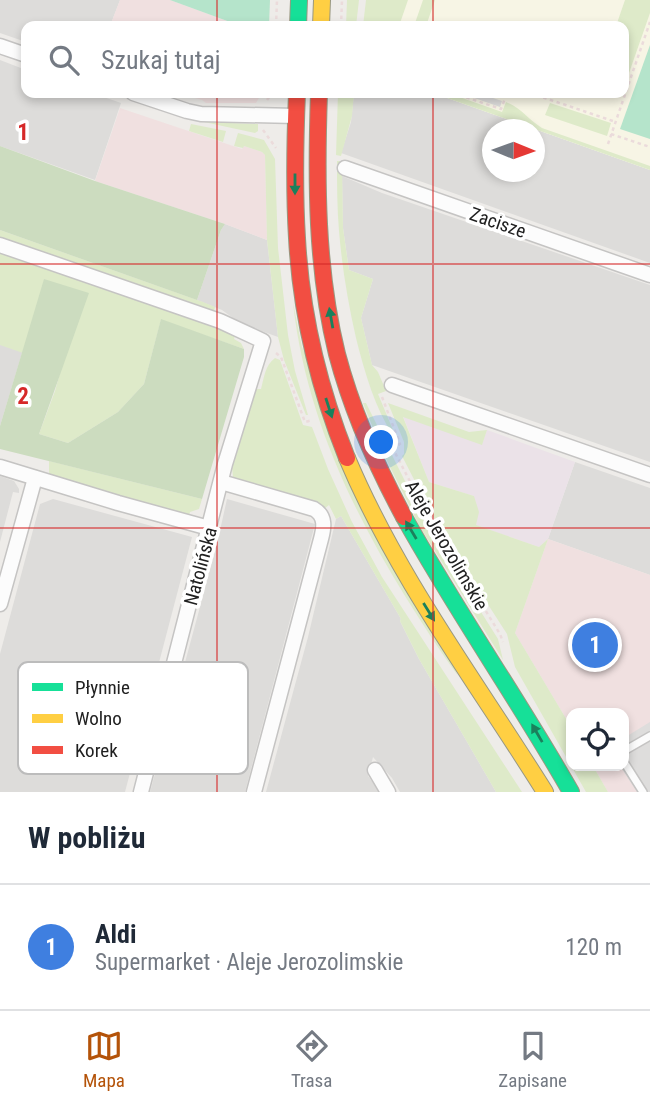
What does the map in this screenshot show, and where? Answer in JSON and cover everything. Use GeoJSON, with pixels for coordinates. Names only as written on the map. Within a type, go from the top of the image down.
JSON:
{"type":"FeatureCollection","features":[{"type":"Feature","properties":{"kind":"main road"},"geometry":{"type":"LineString","coordinates":[[298,21],[299,0]]}},
{"type":"Feature","properties":{"kind":"main road"},"geometry":{"type":"LineString","coordinates":[[321,0],[321,21]]}},
{"type":"Feature","properties":{"kind":"main road"},"geometry":{"type":"LineString","coordinates":[[297,98],[296,214],[302,291],[315,358],[335,427],[355,478],[384,536],[426,607],[545,792]]}},
{"type":"Feature","properties":{"kind":"main road","name":"Aleje Jerozolimskie"},"geometry":{"type":"LineString","coordinates":[[319,98],[317,163],[320,249],[338,353],[364,433],[396,504],[571,792]]}},
{"type":"Feature","properties":{"kind":"street"},"geometry":{"type":"LineString","coordinates":[[0,46],[21,53]]}},
{"type":"Feature","properties":{"kind":"street"},"geometry":{"type":"LineString","coordinates":[[148,98],[201,114],[296,116]]}},
{"type":"Feature","properties":{"kind":"street","name":"Zacisze"},"geometry":{"type":"LineString","coordinates":[[345,168],[650,275]]}},
{"type":"Feature","properties":{"kind":"street","name":"Natolińska"},"geometry":{"type":"LineString","coordinates":[[0,245],[220,321],[264,341],[225,464],[174,662]]}},
{"type":"Feature","properties":{"kind":"street"},"geometry":{"type":"LineString","coordinates":[[392,385],[650,475]]}},
{"type":"Feature","properties":{"kind":"street"},"geometry":{"type":"LineString","coordinates":[[0,467],[209,528]]}},
{"type":"Feature","properties":{"kind":"street"},"geometry":{"type":"LineString","coordinates":[[0,604],[35,478]]}},
{"type":"Feature","properties":{"kind":"street"},"geometry":{"type":"LineString","coordinates":[[221,482],[314,509],[321,514],[324,524],[254,792]]}},
{"type":"Feature","properties":{"kind":"street"},"geometry":{"type":"LineString","coordinates":[[375,770],[388,792]]}},
{"type":"Feature","properties":{"kind":"street","name":"Natolińska"},"geometry":{"type":"LineString","coordinates":[[141,792],[146,774]]}},
{"type":"Feature","properties":{"kind":"lane"},"geometry":{"type":"LineString","coordinates":[[629,748],[650,736]]}},
{"type":"Feature","properties":{"kind":"lane"},"geometry":{"type":"LineString","coordinates":[[629,770],[643,792]]}},
{"type":"Feature","properties":{"kind":"path"},"geometry":{"type":"LineString","coordinates":[[276,21],[277,0]]}},
{"type":"Feature","properties":{"kind":"path"},"geometry":{"type":"LineString","coordinates":[[341,21],[342,0]]}},
{"type":"Feature","properties":{"kind":"path"},"geometry":{"type":"LineString","coordinates":[[629,86],[650,22]]}},
{"type":"Feature","properties":{"kind":"path"},"geometry":{"type":"LineString","coordinates":[[468,98],[501,109],[505,98]]}},
{"type":"Feature","properties":{"kind":"path"},"geometry":{"type":"LineString","coordinates":[[545,98],[616,122]]}},
{"type":"Feature","properties":{"kind":"path"},"geometry":{"type":"LineString","coordinates":[[608,144],[625,98]]}},
{"type":"Feature","properties":{"kind":"path"},"geometry":{"type":"LineString","coordinates":[[611,134],[650,147]]}},
{"type":"Feature","properties":{"kind":"path"},"geometry":{"type":"LineString","coordinates":[[279,355],[305,422],[315,419]]}},
{"type":"Feature","properties":{"kind":"path"},"geometry":{"type":"LineString","coordinates":[[392,385],[387,394],[382,396],[400,444],[393,448]]}},
{"type":"Feature","properties":{"kind":"shaded area"},"geometry":{"type":"Polygon","coordinates":[[[0,0],[120,0],[112,21],[21,21],[21,40],[0,33],[0,0]]]}},
{"type":"Feature","properties":{"kind":"shaded area"},"geometry":{"type":"Polygon","coordinates":[[[120,0],[170,0],[227,21],[112,21],[120,0]]]}},
{"type":"Feature","properties":{"kind":"shaded area"},"geometry":{"type":"Polygon","coordinates":[[[369,0],[650,0],[650,170],[545,133],[545,119],[506,119],[447,98],[629,98],[629,21],[367,21],[369,0]]]}},
{"type":"Feature","properties":{"kind":"shaded area"},"geometry":{"type":"Polygon","coordinates":[[[0,60],[21,68],[21,98],[106,98],[121,103],[95,180],[0,146],[0,60]]]}},
{"type":"Feature","properties":{"kind":"shaded area"},"geometry":{"type":"Polygon","coordinates":[[[195,98],[259,98],[256,103],[206,103],[195,98]]]}},
{"type":"Feature","properties":{"kind":"shaded area"},"geometry":{"type":"Polygon","coordinates":[[[353,98],[447,98],[506,119],[482,119],[482,182],[545,182],[545,133],[650,170],[650,263],[341,153],[351,122],[353,98]]]}},
{"type":"Feature","properties":{"kind":"shaded area"},"geometry":{"type":"Polygon","coordinates":[[[474,98],[502,101],[500,107],[474,98]]]}},
{"type":"Feature","properties":{"kind":"shaded area"},"geometry":{"type":"Polygon","coordinates":[[[120,108],[242,149],[244,146],[262,152],[265,155],[267,240],[95,181],[120,108]]]}},
{"type":"Feature","properties":{"kind":"shaded area"},"geometry":{"type":"Polygon","coordinates":[[[342,176],[382,193],[650,285],[650,462],[372,365],[361,318],[373,279],[349,270],[343,228],[342,176]]]}},
{"type":"Feature","properties":{"kind":"shaded area"},"geometry":{"type":"Polygon","coordinates":[[[225,224],[267,240],[278,337],[240,323],[222,310],[197,300],[225,224]]]}},
{"type":"Feature","properties":{"kind":"shaded area"},"geometry":{"type":"Polygon","coordinates":[[[0,262],[45,277],[0,426],[0,262]]]}},
{"type":"Feature","properties":{"kind":"shaded area"},"geometry":{"type":"Polygon","coordinates":[[[403,416],[482,444],[487,430],[575,462],[548,539],[539,547],[475,525],[474,496],[429,482],[403,416]]]}},
{"type":"Feature","properties":{"kind":"shaded area"},"geometry":{"type":"Polygon","coordinates":[[[575,462],[650,488],[650,575],[548,539],[575,462]]]}},
{"type":"Feature","properties":{"kind":"shaded area"},"geometry":{"type":"Polygon","coordinates":[[[0,476],[14,481],[19,493],[13,492],[0,542],[0,476]]]}},
{"type":"Feature","properties":{"kind":"shaded area"},"geometry":{"type":"Polygon","coordinates":[[[53,499],[192,537],[159,662],[18,662],[18,774],[130,774],[125,792],[0,792],[0,654],[40,504],[53,499]]]}},
{"type":"Feature","properties":{"kind":"shaded area"},"geometry":{"type":"Polygon","coordinates":[[[227,499],[315,524],[245,792],[150,792],[155,774],[248,774],[248,662],[185,662],[227,499]]]}},
{"type":"Feature","properties":{"kind":"shaded area"},"geometry":{"type":"Polygon","coordinates":[[[341,516],[496,792],[400,792],[392,778],[373,757],[368,776],[380,792],[266,792],[308,637],[336,519],[341,516]]]}},
{"type":"Feature","properties":{"kind":"shaded area"},"geometry":{"type":"Polygon","coordinates":[[[548,539],[650,575],[650,792],[608,792],[596,771],[629,771],[629,708],[566,708],[566,719],[515,633],[548,539]]]}},
{"type":"Feature","properties":{"kind":"shaded area"},"geometry":{"type":"Polygon","coordinates":[[[650,722],[650,792],[637,792],[623,771],[629,771],[629,735],[650,722]]]}},
{"type":"Feature","properties":{"kind":"green space"},"geometry":{"type":"Polygon","coordinates":[[[170,0],[270,0],[269,21],[227,21],[170,0]]]}},
{"type":"Feature","properties":{"kind":"green space"},"geometry":{"type":"Polygon","coordinates":[[[347,0],[359,0],[357,21],[346,21],[347,0]]]}},
{"type":"Feature","properties":{"kind":"green space"},"geometry":{"type":"Polygon","coordinates":[[[366,0],[408,0],[401,21],[364,21],[366,0]]]}},
{"type":"Feature","properties":{"kind":"green space"},"geometry":{"type":"Polygon","coordinates":[[[423,0],[435,0],[428,21],[416,21],[423,0]]]}},
{"type":"Feature","properties":{"kind":"green space"},"geometry":{"type":"Polygon","coordinates":[[[625,0],[650,0],[650,13],[629,73],[629,21],[618,21],[625,0]]]}},
{"type":"Feature","properties":{"kind":"green space"},"geometry":{"type":"Polygon","coordinates":[[[650,45],[650,139],[620,129],[650,45]]]}},
{"type":"Feature","properties":{"kind":"green space"},"geometry":{"type":"Polygon","coordinates":[[[338,98],[354,98],[352,116],[341,156],[336,155],[338,98]]]}},
{"type":"Feature","properties":{"kind":"green space"},"geometry":{"type":"Polygon","coordinates":[[[447,98],[462,98],[502,112],[506,102],[530,119],[506,119],[447,98]]]}},
{"type":"Feature","properties":{"kind":"green space"},"geometry":{"type":"Polygon","coordinates":[[[550,103],[611,123],[607,136],[545,115],[550,103]]]}},
{"type":"Feature","properties":{"kind":"green space"},"geometry":{"type":"Polygon","coordinates":[[[204,122],[258,124],[258,131],[255,133],[204,122]]]}},
{"type":"Feature","properties":{"kind":"green space"},"geometry":{"type":"Polygon","coordinates":[[[191,124],[226,131],[223,142],[189,131],[191,124]]]}},
{"type":"Feature","properties":{"kind":"green space"},"geometry":{"type":"Polygon","coordinates":[[[545,129],[650,166],[650,170],[545,133],[545,129]]]}},
{"type":"Feature","properties":{"kind":"green space"},"geometry":{"type":"Polygon","coordinates":[[[238,133],[264,140],[275,159],[278,248],[288,335],[308,415],[284,360],[278,337],[267,240],[265,155],[244,146],[234,146],[238,133]]]}},
{"type":"Feature","properties":{"kind":"green space"},"geometry":{"type":"Polygon","coordinates":[[[0,146],[225,224],[197,300],[0,230],[0,146]]]}},
{"type":"Feature","properties":{"kind":"green space"},"geometry":{"type":"Polygon","coordinates":[[[337,161],[342,161],[343,228],[349,270],[373,279],[361,318],[372,365],[386,391],[378,394],[395,439],[371,390],[353,325],[340,244],[337,161]]]}},
{"type":"Feature","properties":{"kind":"green space"},"geometry":{"type":"Polygon","coordinates":[[[0,230],[203,302],[215,307],[213,315],[0,241],[0,230]]]}},
{"type":"Feature","properties":{"kind":"green space"},"geometry":{"type":"Polygon","coordinates":[[[0,248],[236,333],[234,339],[241,343],[244,349],[161,320],[144,384],[118,412],[68,443],[39,434],[62,366],[45,279],[23,353],[0,345],[0,248]]]}},
{"type":"Feature","properties":{"kind":"green space"},"geometry":{"type":"Polygon","coordinates":[[[44,279],[89,293],[39,434],[68,443],[118,412],[144,384],[161,319],[244,349],[244,357],[202,499],[0,449],[0,426],[44,279]]]}},
{"type":"Feature","properties":{"kind":"green space"},"geometry":{"type":"Polygon","coordinates":[[[293,303],[302,347],[458,676],[385,562],[332,456],[308,381],[293,303]]]}},
{"type":"Feature","properties":{"kind":"green space"},"geometry":{"type":"Polygon","coordinates":[[[275,358],[280,360],[303,425],[312,427],[352,522],[382,577],[522,792],[496,792],[341,516],[336,519],[329,505],[324,509],[240,482],[233,477],[232,467],[256,389],[261,389],[267,368],[275,358]]]}},
{"type":"Feature","properties":{"kind":"green space"},"geometry":{"type":"Polygon","coordinates":[[[363,403],[366,403],[442,550],[498,639],[503,660],[420,527],[383,453],[363,403]]]}},
{"type":"Feature","properties":{"kind":"green space"},"geometry":{"type":"Polygon","coordinates":[[[388,403],[469,432],[487,430],[482,445],[403,417],[429,482],[474,496],[479,512],[476,525],[539,547],[548,539],[515,633],[566,719],[566,757],[515,667],[507,634],[440,530],[402,456],[404,442],[388,403]]]}},
{"type":"Feature","properties":{"kind":"green space"},"geometry":{"type":"Polygon","coordinates":[[[49,461],[202,499],[199,509],[190,512],[189,516],[49,477],[49,461]]]}},
{"type":"Feature","properties":{"kind":"green space"},"geometry":{"type":"Polygon","coordinates":[[[574,771],[596,771],[608,792],[586,792],[574,771]]]}},
{"type":"Feature","properties":{"kind":"traffic: fast"},"geometry":{"type":"LineString","coordinates":[[298,21],[299,0]]}},
{"type":"Feature","properties":{"kind":"traffic: fast"},"geometry":{"type":"LineString","coordinates":[[404,517],[571,792]]}},
{"type":"Feature","properties":{"kind":"traffic: slow"},"geometry":{"type":"LineString","coordinates":[[321,21],[322,0]]}},
{"type":"Feature","properties":{"kind":"traffic: slow"},"geometry":{"type":"LineString","coordinates":[[347,458],[389,545],[439,629],[545,792]]}},
{"type":"Feature","properties":{"kind":"traffic: jam"},"geometry":{"type":"LineString","coordinates":[[297,98],[295,202],[299,266],[313,350],[328,405],[347,458]]}},
{"type":"Feature","properties":{"kind":"traffic: jam"},"geometry":{"type":"LineString","coordinates":[[319,98],[319,224],[330,322],[357,417],[404,517]]}},
{"type":"Feature","properties":{"kind":"place","name":"Aldi"},"geometry":{"type":"Point","coordinates":[595,645]}}]}
